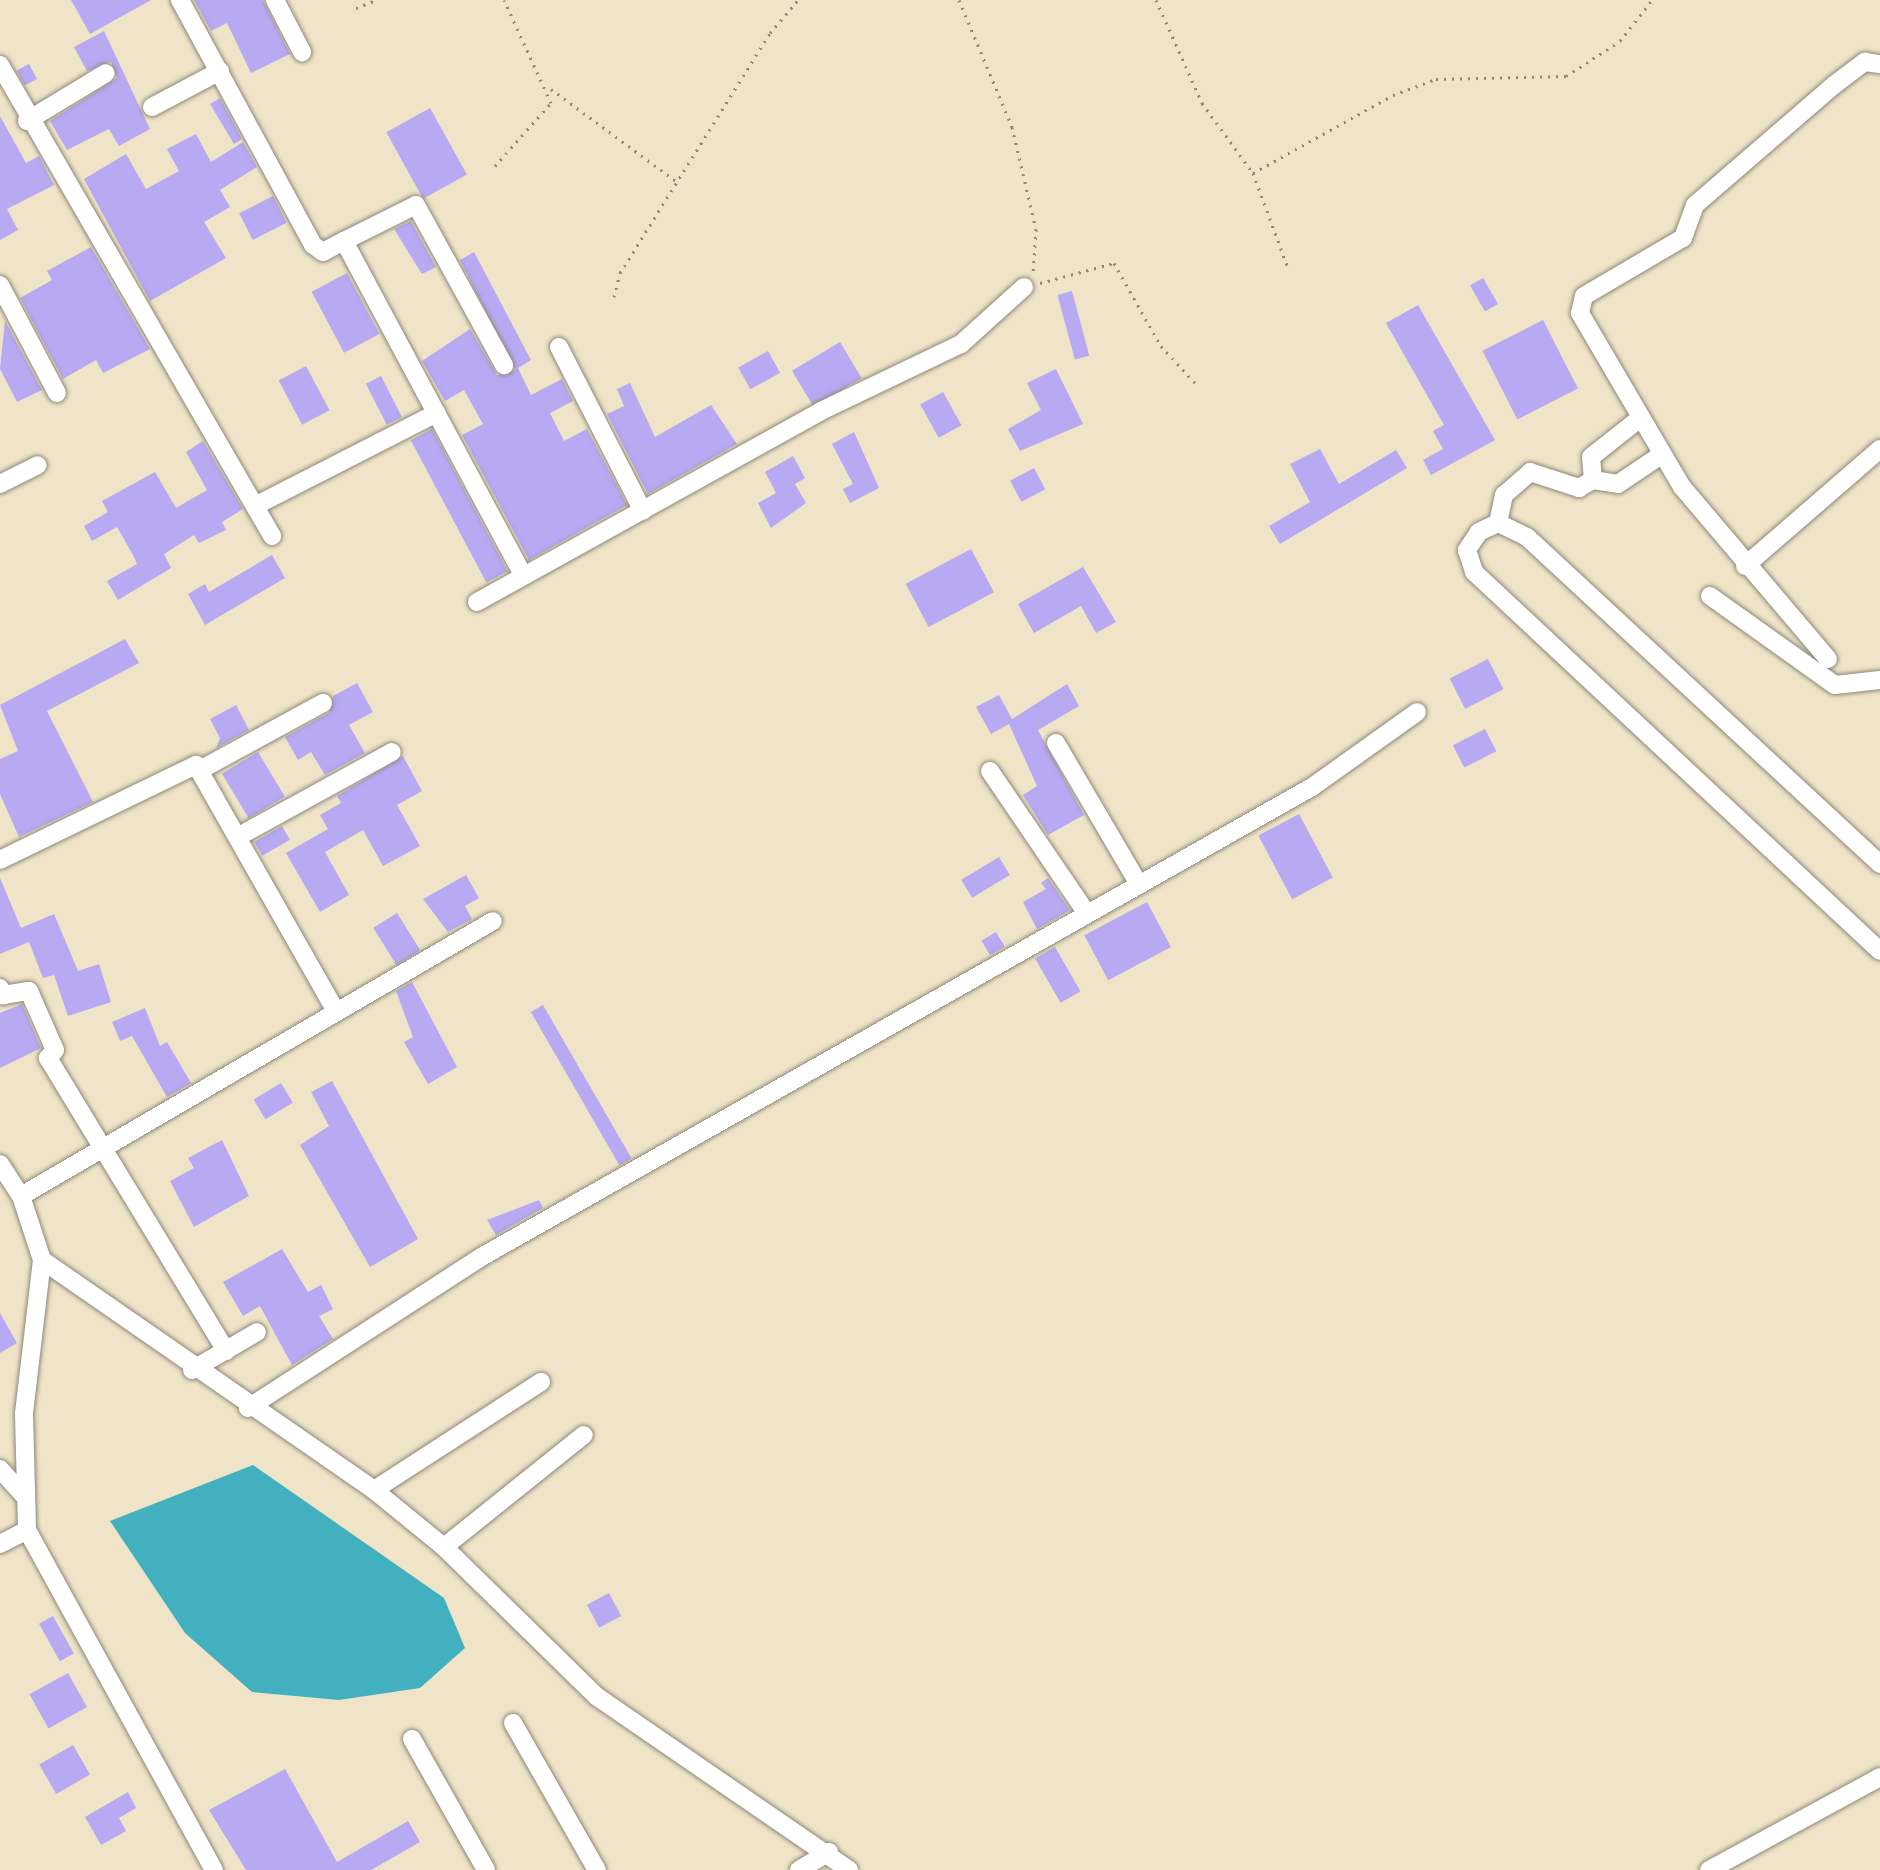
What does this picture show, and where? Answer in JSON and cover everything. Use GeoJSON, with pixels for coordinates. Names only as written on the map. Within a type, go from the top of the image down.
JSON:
{"type":"FeatureCollection","features":[{"type":"Feature","properties":{"kind":"street"},"geometry":{"type":"LineString","coordinates":[[180,0],[313,245],[323,252],[416,205],[504,365]]}},
{"type":"Feature","properties":{"kind":"street"},"geometry":{"type":"LineString","coordinates":[[275,0],[302,52]]}},
{"type":"Feature","properties":{"kind":"street"},"geometry":{"type":"LineString","coordinates":[[1828,659],[1745,566],[1661,455],[1588,335],[1584,296],[1683,238],[1695,205],[1834,85],[1865,62],[1880,64]]}},
{"type":"Feature","properties":{"kind":"street"},"geometry":{"type":"LineString","coordinates":[[0,65],[27,121],[272,536]]}},
{"type":"Feature","properties":{"kind":"street"},"geometry":{"type":"LineString","coordinates":[[152,107],[220,71]]}},
{"type":"Feature","properties":{"kind":"street"},"geometry":{"type":"LineString","coordinates":[[27,121],[106,73]]}},
{"type":"Feature","properties":{"kind":"street"},"geometry":{"type":"LineString","coordinates":[[344,241],[524,576]]}},
{"type":"Feature","properties":{"kind":"street"},"geometry":{"type":"LineString","coordinates":[[0,285],[57,393]]}},
{"type":"Feature","properties":{"kind":"street"},"geometry":{"type":"LineString","coordinates":[[477,602],[961,344],[1024,287]]}},
{"type":"Feature","properties":{"kind":"street"},"geometry":{"type":"LineString","coordinates":[[559,347],[643,511]]}},
{"type":"Feature","properties":{"kind":"street"},"geometry":{"type":"LineString","coordinates":[[255,506],[437,413]]}},
{"type":"Feature","properties":{"kind":"street"},"geometry":{"type":"LineString","coordinates":[[1593,480],[1591,457],[1639,419]]}},
{"type":"Feature","properties":{"kind":"street"},"geometry":{"type":"LineString","coordinates":[[1745,566],[1880,449]]}},
{"type":"Feature","properties":{"kind":"street"},"geometry":{"type":"LineString","coordinates":[[1661,455],[1618,484],[1593,480],[1579,488],[1530,472],[1504,495],[1498,523],[1467,550],[1474,572],[1880,951]]}},
{"type":"Feature","properties":{"kind":"street"},"geometry":{"type":"LineString","coordinates":[[0,484],[38,465]]}},
{"type":"Feature","properties":{"kind":"street"},"geometry":{"type":"LineString","coordinates":[[1498,523],[1527,537],[1880,864]]}},
{"type":"Feature","properties":{"kind":"street"},"geometry":{"type":"LineString","coordinates":[[1710,596],[1835,685],[1880,680]]}},
{"type":"Feature","properties":{"kind":"street"},"geometry":{"type":"LineString","coordinates":[[200,770],[323,703]]}},
{"type":"Feature","properties":{"kind":"street"},"geometry":{"type":"LineString","coordinates":[[248,1408],[483,1256],[991,974],[1137,881],[1312,787],[1417,712]]}},
{"type":"Feature","properties":{"kind":"street"},"geometry":{"type":"LineString","coordinates":[[1056,743],[1137,881]]}},
{"type":"Feature","properties":{"kind":"street"},"geometry":{"type":"LineString","coordinates":[[241,835],[392,752]]}},
{"type":"Feature","properties":{"kind":"street"},"geometry":{"type":"LineString","coordinates":[[0,860],[191,765],[200,770],[241,835],[336,1011]]}},
{"type":"Feature","properties":{"kind":"street"},"geometry":{"type":"LineString","coordinates":[[990,771],[1086,912]]}},
{"type":"Feature","properties":{"kind":"street"},"geometry":{"type":"LineString","coordinates":[[21,1196],[105,1151],[336,1011],[493,921]]}},
{"type":"Feature","properties":{"kind":"street"},"geometry":{"type":"LineString","coordinates":[[0,988],[3,995],[29,991],[55,1050],[48,1058],[226,1351]]}},
{"type":"Feature","properties":{"kind":"street"},"geometry":{"type":"LineString","coordinates":[[0,1164],[21,1196],[42,1260],[29,1346],[24,1496],[27,1530],[214,1870]]}},
{"type":"Feature","properties":{"kind":"street"},"geometry":{"type":"LineString","coordinates":[[42,1260],[192,1370],[374,1490],[444,1547],[596,1696],[829,1852],[849,1870]]}},
{"type":"Feature","properties":{"kind":"street"},"geometry":{"type":"LineString","coordinates":[[192,1370],[257,1332]]}},
{"type":"Feature","properties":{"kind":"street"},"geometry":{"type":"LineString","coordinates":[[374,1490],[541,1382]]}},
{"type":"Feature","properties":{"kind":"street"},"geometry":{"type":"LineString","coordinates":[[444,1547],[584,1435]]}},
{"type":"Feature","properties":{"kind":"street"},"geometry":{"type":"LineString","coordinates":[[0,1469],[24,1496]]}},
{"type":"Feature","properties":{"kind":"street"},"geometry":{"type":"LineString","coordinates":[[0,1544],[27,1530]]}},
{"type":"Feature","properties":{"kind":"street"},"geometry":{"type":"LineString","coordinates":[[513,1723],[597,1870]]}},
{"type":"Feature","properties":{"kind":"street"},"geometry":{"type":"LineString","coordinates":[[412,1739],[486,1870]]}},
{"type":"Feature","properties":{"kind":"street"},"geometry":{"type":"LineString","coordinates":[[1709,1870],[1880,1777]]}},
{"type":"Feature","properties":{"kind":"street"},"geometry":{"type":"LineString","coordinates":[[799,1870],[829,1852]]}},
{"type":"Feature","properties":{"kind":"path"},"geometry":{"type":"LineString","coordinates":[[356,8],[376,0]]}},
{"type":"Feature","properties":{"kind":"path"},"geometry":{"type":"LineString","coordinates":[[495,166],[541,120],[551,103],[547,86],[504,0]]}},
{"type":"Feature","properties":{"kind":"path"},"geometry":{"type":"LineString","coordinates":[[614,297],[620,273],[798,0]]}},
{"type":"Feature","properties":{"kind":"path"},"geometry":{"type":"LineString","coordinates":[[959,0],[1012,127],[1036,229],[1039,265],[1024,287]]}},
{"type":"Feature","properties":{"kind":"path"},"geometry":{"type":"LineString","coordinates":[[1156,0],[1202,103],[1253,173],[1289,271]]}},
{"type":"Feature","properties":{"kind":"path"},"geometry":{"type":"LineString","coordinates":[[1253,173],[1393,95],[1436,79],[1506,83],[1566,76],[1620,41],[1652,0]]}},
{"type":"Feature","properties":{"kind":"path"},"geometry":{"type":"LineString","coordinates":[[547,86],[677,182]]}},
{"type":"Feature","properties":{"kind":"path"},"geometry":{"type":"LineString","coordinates":[[1024,287],[1114,263],[1161,346],[1195,383]]}},
{"type":"Feature","properties":{"kind":"water"},"geometry":{"type":"Polygon","coordinates":[[[253,1465],[444,1598],[465,1648],[420,1688],[339,1700],[252,1692],[185,1633],[110,1521],[253,1465]]]}},
{"type":"Feature","properties":{"kind":"building"},"geometry":{"type":"Polygon","coordinates":[[[71,0],[151,0],[90,34],[71,0]]]}},
{"type":"Feature","properties":{"kind":"building"},"geometry":{"type":"Polygon","coordinates":[[[194,0],[263,0],[290,54],[251,73],[227,23],[211,31],[194,0]]]}},
{"type":"Feature","properties":{"kind":"building"},"geometry":{"type":"Polygon","coordinates":[[[104,31],[150,129],[119,146],[109,129],[67,150],[50,121],[117,78],[111,62],[87,71],[74,47],[104,31]]]}},
{"type":"Feature","properties":{"kind":"building"},"geometry":{"type":"Polygon","coordinates":[[[29,64],[37,79],[25,86],[17,71],[29,64]]]}},
{"type":"Feature","properties":{"kind":"building"},"geometry":{"type":"Polygon","coordinates":[[[220,98],[242,139],[234,144],[210,104],[220,98]]]}},
{"type":"Feature","properties":{"kind":"building"},"geometry":{"type":"Polygon","coordinates":[[[430,108],[467,174],[423,199],[386,132],[430,108]]]}},
{"type":"Feature","properties":{"kind":"building"},"geometry":{"type":"Polygon","coordinates":[[[0,116],[26,163],[39,156],[54,185],[7,209],[18,230],[0,240],[0,116]]]}},
{"type":"Feature","properties":{"kind":"building"},"geometry":{"type":"Polygon","coordinates":[[[196,134],[211,162],[243,142],[257,167],[220,190],[230,207],[204,222],[226,258],[150,301],[84,179],[126,154],[146,189],[179,171],[167,149],[196,134]]]}},
{"type":"Feature","properties":{"kind":"building"},"geometry":{"type":"Polygon","coordinates":[[[273,196],[287,223],[253,240],[239,213],[273,196]]]}},
{"type":"Feature","properties":{"kind":"building"},"geometry":{"type":"Polygon","coordinates":[[[411,221],[436,267],[422,274],[394,229],[411,221]]]}},
{"type":"Feature","properties":{"kind":"building"},"geometry":{"type":"Polygon","coordinates":[[[91,247],[150,349],[103,373],[96,360],[63,379],[20,298],[52,280],[47,271],[91,247]]]}},
{"type":"Feature","properties":{"kind":"building"},"geometry":{"type":"Polygon","coordinates":[[[474,252],[531,360],[518,368],[531,395],[562,379],[573,401],[550,413],[564,441],[587,429],[627,505],[529,560],[462,435],[483,424],[464,390],[445,401],[422,361],[470,329],[497,375],[515,370],[460,260],[474,252]]]}},
{"type":"Feature","properties":{"kind":"building"},"geometry":{"type":"Polygon","coordinates":[[[347,273],[379,334],[344,353],[312,292],[347,273]]]}},
{"type":"Feature","properties":{"kind":"building"},"geometry":{"type":"Polygon","coordinates":[[[1483,278],[1498,304],[1485,311],[1470,286],[1483,278]]]}},
{"type":"Feature","properties":{"kind":"building"},"geometry":{"type":"Polygon","coordinates":[[[1072,291],[1089,356],[1075,360],[1058,295],[1072,291]]]}},
{"type":"Feature","properties":{"kind":"building"},"geometry":{"type":"Polygon","coordinates":[[[1418,305],[1495,440],[1431,475],[1423,460],[1443,449],[1433,431],[1444,425],[1386,323],[1418,305]]]}},
{"type":"Feature","properties":{"kind":"building"},"geometry":{"type":"Polygon","coordinates":[[[1543,320],[1578,389],[1517,419],[1482,351],[1543,320]]]}},
{"type":"Feature","properties":{"kind":"building"},"geometry":{"type":"Polygon","coordinates":[[[5,321],[42,390],[17,402],[0,369],[5,321]]]}},
{"type":"Feature","properties":{"kind":"building"},"geometry":{"type":"Polygon","coordinates":[[[840,342],[862,378],[814,407],[792,371],[840,342]]]}},
{"type":"Feature","properties":{"kind":"building"},"geometry":{"type":"Polygon","coordinates":[[[768,351],[780,373],[750,389],[738,367],[768,351]]]}},
{"type":"Feature","properties":{"kind":"building"},"geometry":{"type":"Polygon","coordinates":[[[306,366],[329,410],[302,425],[279,381],[306,366]]]}},
{"type":"Feature","properties":{"kind":"building"},"geometry":{"type":"Polygon","coordinates":[[[1056,369],[1083,424],[1020,451],[1008,429],[1041,410],[1027,383],[1056,369]]]}},
{"type":"Feature","properties":{"kind":"building"},"geometry":{"type":"Polygon","coordinates":[[[381,376],[402,417],[387,425],[366,384],[381,376]]]}},
{"type":"Feature","properties":{"kind":"building"},"geometry":{"type":"Polygon","coordinates":[[[630,383],[655,437],[711,405],[737,444],[648,494],[607,414],[624,406],[617,389],[630,383]]]}},
{"type":"Feature","properties":{"kind":"building"},"geometry":{"type":"Polygon","coordinates":[[[943,392],[961,425],[939,438],[920,405],[943,392]]]}},
{"type":"Feature","properties":{"kind":"building"},"geometry":{"type":"Polygon","coordinates":[[[432,429],[508,571],[486,582],[411,440],[432,429]]]}},
{"type":"Feature","properties":{"kind":"building"},"geometry":{"type":"Polygon","coordinates":[[[854,432],[879,488],[850,503],[843,489],[853,484],[832,444],[854,432]]]}},
{"type":"Feature","properties":{"kind":"building"},"geometry":{"type":"Polygon","coordinates":[[[203,441],[243,509],[222,522],[226,530],[199,543],[194,535],[164,554],[171,568],[118,600],[107,581],[137,564],[133,555],[117,527],[92,541],[84,526],[108,512],[102,501],[155,472],[176,508],[207,490],[186,452],[203,441]]]}},
{"type":"Feature","properties":{"kind":"building"},"geometry":{"type":"Polygon","coordinates":[[[1320,449],[1339,484],[1396,450],[1407,468],[1280,544],[1269,526],[1310,502],[1290,464],[1320,449]]]}},
{"type":"Feature","properties":{"kind":"building"},"geometry":{"type":"Polygon","coordinates":[[[793,456],[805,478],[795,484],[806,503],[771,528],[758,503],[776,493],[765,472],[793,456]]]}},
{"type":"Feature","properties":{"kind":"building"},"geometry":{"type":"Polygon","coordinates":[[[1034,468],[1045,489],[1021,502],[1010,481],[1034,468]]]}},
{"type":"Feature","properties":{"kind":"building"},"geometry":{"type":"Polygon","coordinates":[[[971,549],[994,592],[929,627],[906,584],[971,549]]]}},
{"type":"Feature","properties":{"kind":"building"},"geometry":{"type":"Polygon","coordinates":[[[272,555],[285,578],[205,625],[188,594],[205,584],[209,592],[272,555]]]}},
{"type":"Feature","properties":{"kind":"building"},"geometry":{"type":"Polygon","coordinates":[[[1083,567],[1116,622],[1096,633],[1081,606],[1034,633],[1018,604],[1083,567]]]}},
{"type":"Feature","properties":{"kind":"building"},"geometry":{"type":"Polygon","coordinates":[[[125,639],[139,663],[47,711],[93,802],[19,837],[0,794],[0,759],[18,751],[0,705],[125,639]]]}},
{"type":"Feature","properties":{"kind":"building"},"geometry":{"type":"Polygon","coordinates":[[[1488,659],[1503,689],[1465,709],[1450,679],[1488,659]]]}},
{"type":"Feature","properties":{"kind":"building"},"geometry":{"type":"Polygon","coordinates":[[[357,683],[373,712],[349,725],[365,753],[325,775],[311,752],[298,760],[285,737],[329,713],[333,696],[357,683]]]}},
{"type":"Feature","properties":{"kind":"building"},"geometry":{"type":"Polygon","coordinates":[[[1067,684],[1079,706],[1038,730],[1084,815],[1048,835],[1023,795],[1037,786],[1009,724],[991,734],[976,707],[999,695],[1012,719],[1067,684]]]}},
{"type":"Feature","properties":{"kind":"building"},"geometry":{"type":"Polygon","coordinates":[[[236,705],[249,730],[216,748],[220,738],[210,719],[236,705]]]}},
{"type":"Feature","properties":{"kind":"building"},"geometry":{"type":"Polygon","coordinates":[[[1485,729],[1496,751],[1464,768],[1453,745],[1485,729]]]}},
{"type":"Feature","properties":{"kind":"building"},"geometry":{"type":"Polygon","coordinates":[[[258,752],[285,797],[249,818],[222,774],[258,752]]]}},
{"type":"Feature","properties":{"kind":"building"},"geometry":{"type":"Polygon","coordinates":[[[403,756],[422,791],[397,805],[420,846],[383,866],[363,830],[325,852],[349,895],[320,912],[286,853],[328,829],[320,815],[341,803],[337,796],[403,756]]]}},
{"type":"Feature","properties":{"kind":"building"},"geometry":{"type":"Polygon","coordinates":[[[1299,814],[1333,878],[1292,899],[1258,836],[1299,814]]]}},
{"type":"Feature","properties":{"kind":"building"},"geometry":{"type":"Polygon","coordinates":[[[282,826],[290,840],[262,856],[254,842],[282,826]]]}},
{"type":"Feature","properties":{"kind":"building"},"geometry":{"type":"Polygon","coordinates":[[[999,857],[1010,875],[972,898],[961,880],[999,857]]]}},
{"type":"Feature","properties":{"kind":"building"},"geometry":{"type":"Polygon","coordinates":[[[466,875],[479,898],[465,906],[472,919],[448,932],[423,899],[466,875]]]}},
{"type":"Feature","properties":{"kind":"building"},"geometry":{"type":"Polygon","coordinates":[[[0,878],[21,928],[54,914],[78,971],[99,964],[111,1002],[68,1016],[54,975],[43,978],[29,942],[0,954],[0,878]]]}},
{"type":"Feature","properties":{"kind":"building"},"geometry":{"type":"Polygon","coordinates":[[[1048,878],[1070,910],[1037,929],[1023,902],[1046,889],[1041,883],[1048,878]]]}},
{"type":"Feature","properties":{"kind":"building"},"geometry":{"type":"Polygon","coordinates":[[[1147,902],[1171,947],[1108,980],[1084,935],[1147,902]]]}},
{"type":"Feature","properties":{"kind":"building"},"geometry":{"type":"Polygon","coordinates":[[[397,913],[420,950],[397,965],[373,928],[397,913]]]}},
{"type":"Feature","properties":{"kind":"building"},"geometry":{"type":"Polygon","coordinates":[[[996,932],[1005,947],[990,955],[981,941],[996,932]]]}},
{"type":"Feature","properties":{"kind":"building"},"geometry":{"type":"Polygon","coordinates":[[[1055,947],[1080,991],[1061,1003],[1035,958],[1055,947]]]}},
{"type":"Feature","properties":{"kind":"building"},"geometry":{"type":"Polygon","coordinates":[[[412,982],[457,1067],[428,1084],[404,1042],[413,1037],[396,991],[412,982]]]}},
{"type":"Feature","properties":{"kind":"building"},"geometry":{"type":"Polygon","coordinates":[[[22,1004],[41,1048],[0,1068],[0,1013],[22,1004]]]}},
{"type":"Feature","properties":{"kind":"building"},"geometry":{"type":"Polygon","coordinates":[[[543,1005],[632,1158],[619,1165],[531,1012],[543,1005]]]}},
{"type":"Feature","properties":{"kind":"building"},"geometry":{"type":"Polygon","coordinates":[[[145,1008],[160,1046],[167,1042],[191,1083],[167,1097],[132,1036],[120,1041],[112,1022],[145,1008]]]}},
{"type":"Feature","properties":{"kind":"building"},"geometry":{"type":"Polygon","coordinates":[[[332,1081],[418,1239],[370,1267],[300,1145],[329,1126],[311,1092],[332,1081]]]}},
{"type":"Feature","properties":{"kind":"building"},"geometry":{"type":"Polygon","coordinates":[[[281,1083],[293,1103],[265,1119],[254,1099],[281,1083]]]}},
{"type":"Feature","properties":{"kind":"building"},"geometry":{"type":"Polygon","coordinates":[[[222,1140],[249,1196],[194,1227],[170,1181],[194,1168],[188,1158],[222,1140]]]}},
{"type":"Feature","properties":{"kind":"building"},"geometry":{"type":"Polygon","coordinates":[[[539,1200],[543,1208],[496,1235],[487,1220],[539,1200]]]}},
{"type":"Feature","properties":{"kind":"building"},"geometry":{"type":"Polygon","coordinates":[[[282,1249],[308,1292],[321,1285],[333,1309],[319,1316],[333,1339],[292,1365],[260,1306],[243,1316],[223,1282],[282,1249]]]}},
{"type":"Feature","properties":{"kind":"building"},"geometry":{"type":"Polygon","coordinates":[[[0,1313],[17,1343],[0,1353],[0,1313]]]}},
{"type":"Feature","properties":{"kind":"building"},"geometry":{"type":"Polygon","coordinates":[[[609,1593],[621,1616],[599,1628],[587,1605],[609,1593]]]}},
{"type":"Feature","properties":{"kind":"building"},"geometry":{"type":"Polygon","coordinates":[[[53,1616],[74,1654],[60,1661],[39,1624],[53,1616]]]}},
{"type":"Feature","properties":{"kind":"building"},"geometry":{"type":"Polygon","coordinates":[[[68,1673],[87,1707],[48,1728],[30,1694],[68,1673]]]}},
{"type":"Feature","properties":{"kind":"building"},"geometry":{"type":"Polygon","coordinates":[[[73,1745],[90,1774],[56,1794],[39,1764],[73,1745]]]}},
{"type":"Feature","properties":{"kind":"building"},"geometry":{"type":"Polygon","coordinates":[[[285,1769],[337,1862],[408,1821],[420,1842],[371,1870],[246,1870],[209,1810],[285,1769]]]}},
{"type":"Feature","properties":{"kind":"building"},"geometry":{"type":"Polygon","coordinates":[[[128,1792],[136,1808],[119,1818],[126,1831],[101,1845],[85,1817],[128,1792]]]}}]}
